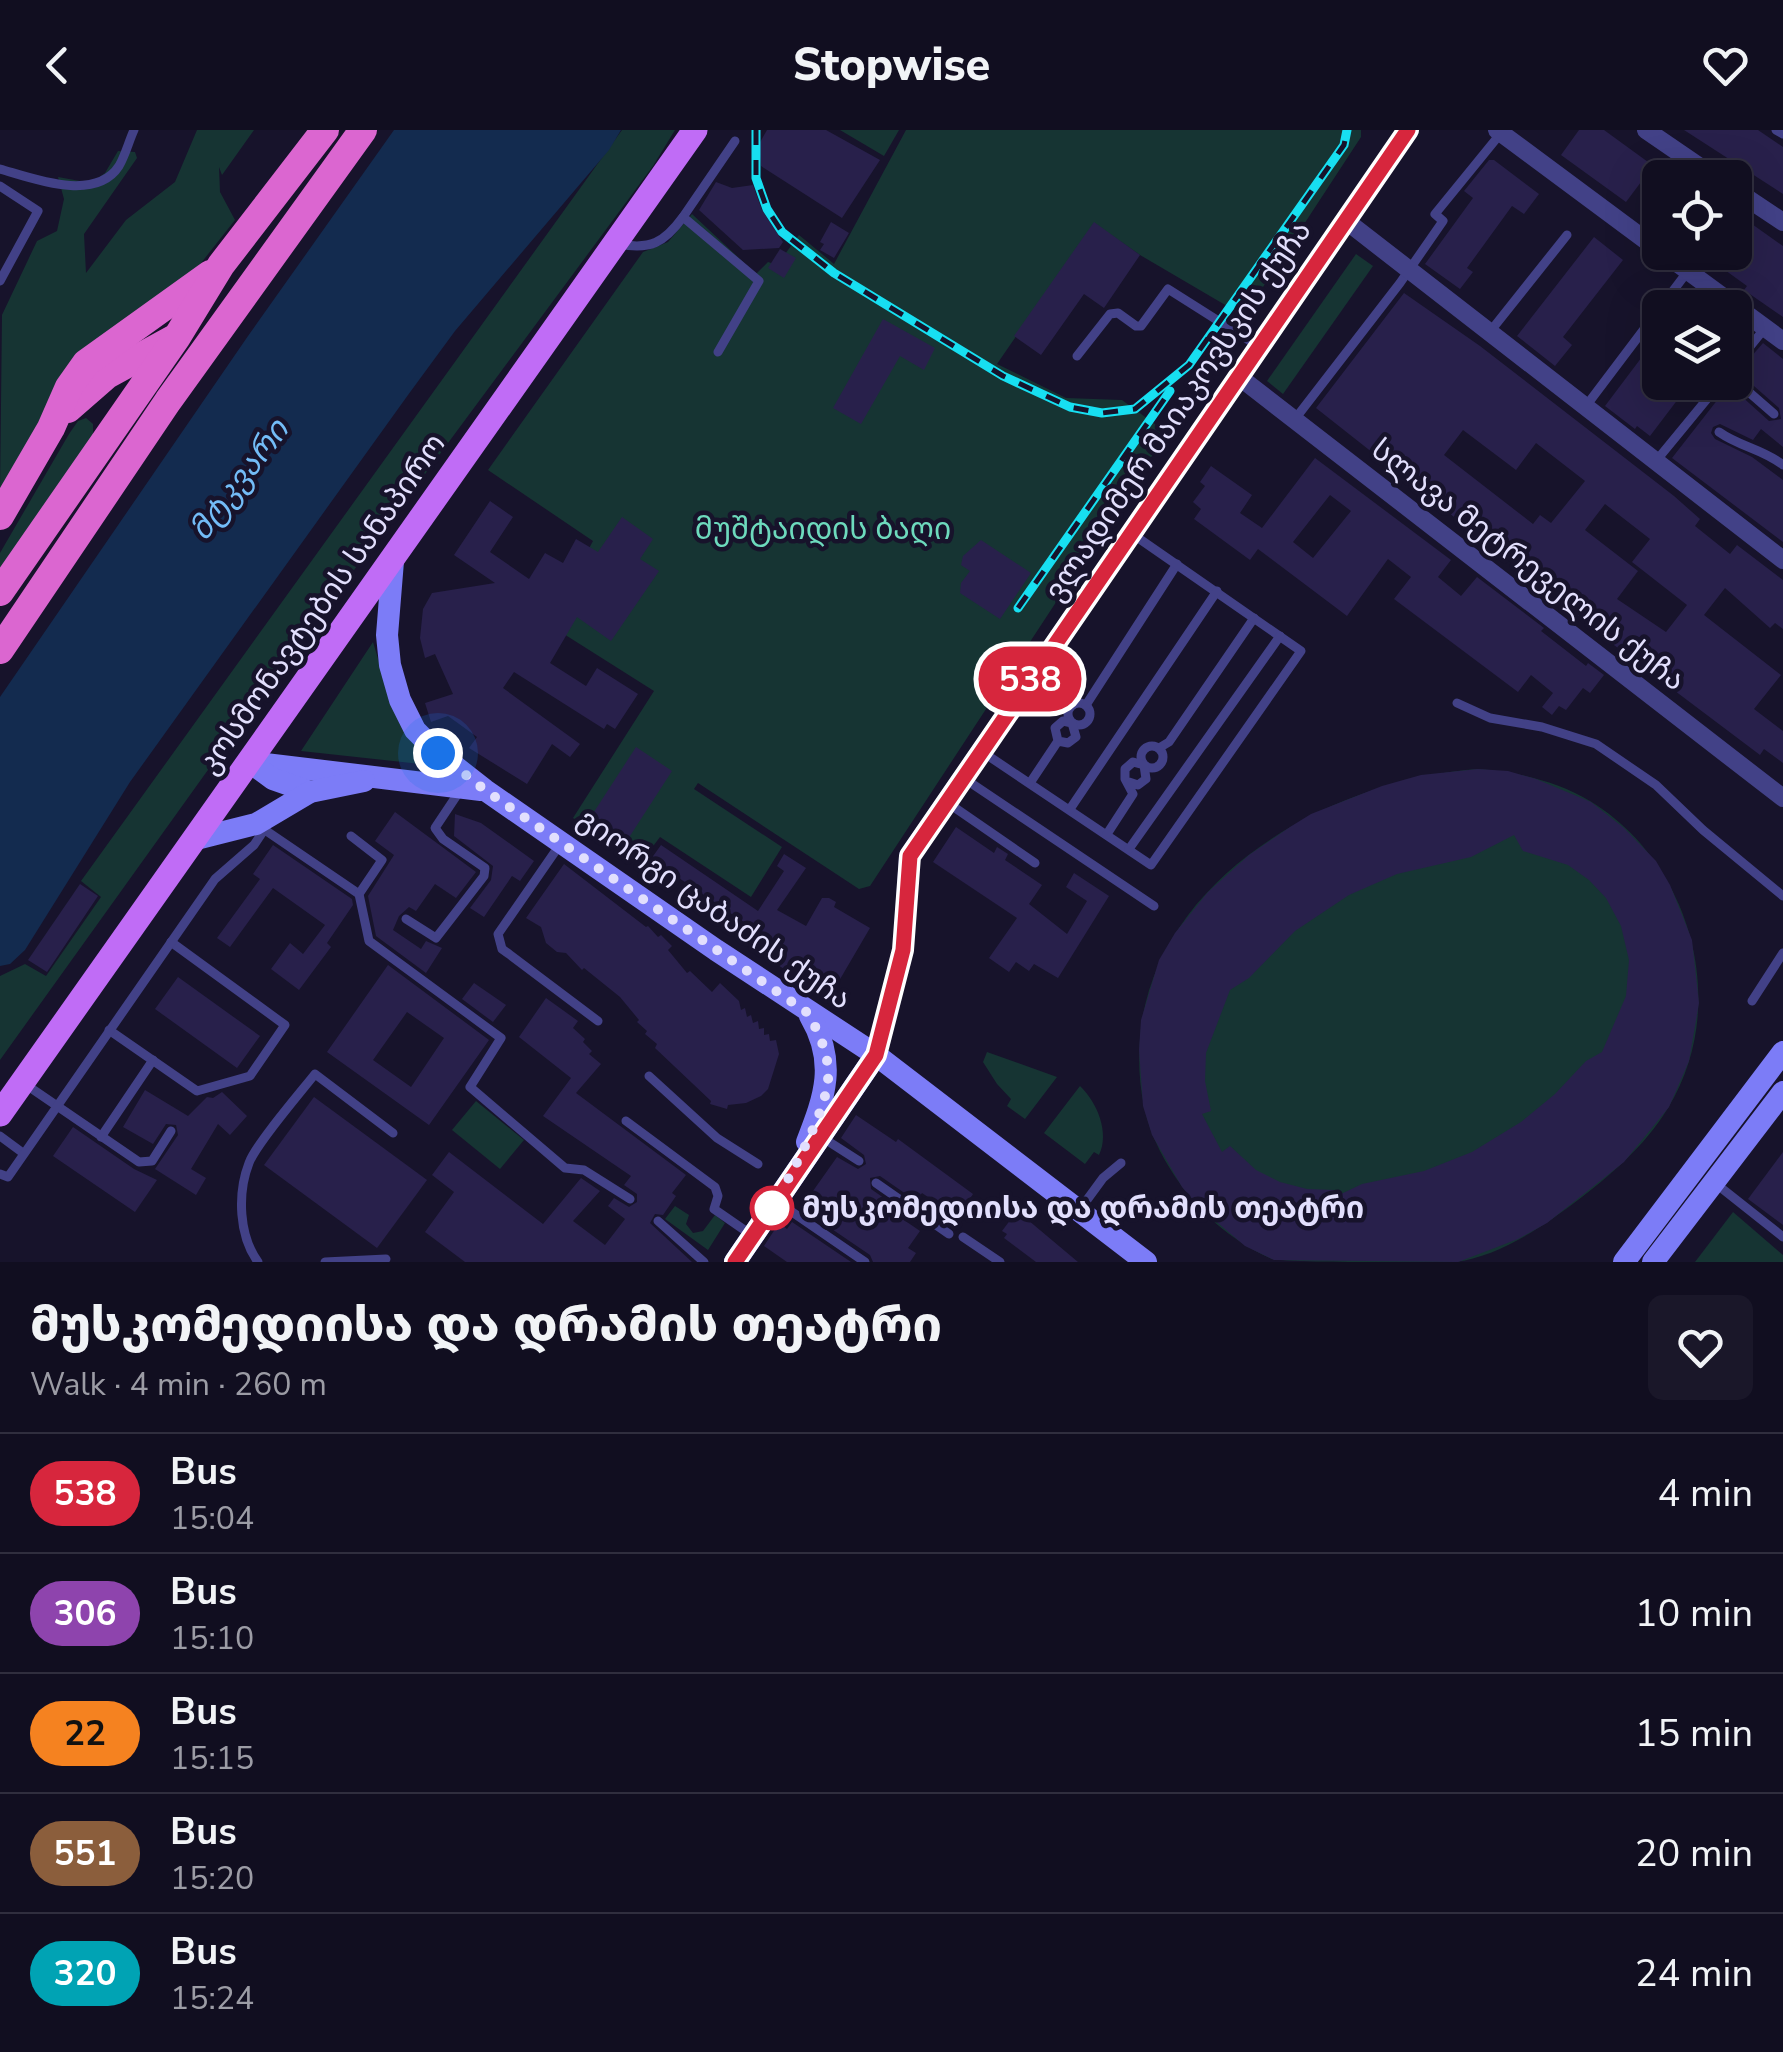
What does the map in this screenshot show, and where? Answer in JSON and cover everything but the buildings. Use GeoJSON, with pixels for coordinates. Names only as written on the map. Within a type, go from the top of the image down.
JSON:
{"type":"FeatureCollection","features":[{"type":"Feature","properties":{"kind":"highway"},"geometry":{"type":"LineString","coordinates":[[326,180],[345,130]]}},
{"type":"Feature","properties":{"kind":"highway"},"geometry":{"type":"LineString","coordinates":[[0,650],[234,308],[363,130]]}},
{"type":"Feature","properties":{"kind":"highway"},"geometry":{"type":"LineString","coordinates":[[0,592],[177,338],[221,265],[320,134]]}},
{"type":"Feature","properties":{"kind":"highway"},"geometry":{"type":"LineString","coordinates":[[0,516],[57,421],[69,386],[86,363],[221,265]]}},
{"type":"Feature","properties":{"kind":"highway"},"geometry":{"type":"LineString","coordinates":[[57,421],[91,386],[234,308]]}},
{"type":"Feature","properties":{"kind":"highway"},"geometry":{"type":"LineString","coordinates":[[57,421],[80,407],[94,409],[107,423],[109,435]]}},
{"type":"Feature","properties":{"kind":"main road","name":"კოსმონავტების სანაპირო"},"geometry":{"type":"LineString","coordinates":[[0,1114],[696,130]]}},
{"type":"Feature","properties":{"kind":"main road","name":"გიორგი ცაბაძის ქუჩა"},"geometry":{"type":"LineString","coordinates":[[394,561],[387,635],[400,700],[415,730],[474,788],[562,841],[808,1013],[876,1055],[1146,1262]]}},
{"type":"Feature","properties":{"kind":"main road","name":"გიორგი ცაბაძის ქუჩა"},"geometry":{"type":"LineString","coordinates":[[250,762],[474,788]]}},
{"type":"Feature","properties":{"kind":"main road"},"geometry":{"type":"LineString","coordinates":[[250,762],[272,780],[310,792]]}},
{"type":"Feature","properties":{"kind":"main road"},"geometry":{"type":"LineString","coordinates":[[306,767],[296,779],[298,785],[310,792]]}},
{"type":"Feature","properties":{"kind":"main road","name":"გიორგი ცაბაძის ქუჩა"},"geometry":{"type":"LineString","coordinates":[[196,839],[268,823],[310,792],[387,776]]}},
{"type":"Feature","properties":{"kind":"main road"},"geometry":{"type":"LineString","coordinates":[[777,1202],[808,1139],[828,1080],[820,1033],[808,1013]]}},
{"type":"Feature","properties":{"kind":"main road"},"geometry":{"type":"LineString","coordinates":[[1624,1262],[1783,1052]]}},
{"type":"Feature","properties":{"kind":"main road"},"geometry":{"type":"LineString","coordinates":[[735,1262],[876,1055]]}},
{"type":"Feature","properties":{"kind":"main road"},"geometry":{"type":"LineString","coordinates":[[1653,1262],[1783,1092]]}},
{"type":"Feature","properties":{"kind":"street","name":"ვლადიმერ მაიაკოვსკის ქუჩა"},"geometry":{"type":"LineString","coordinates":[[876,1055],[903,950],[910,856],[1408,130]]}},
{"type":"Feature","properties":{"kind":"street"},"geometry":{"type":"LineString","coordinates":[[1646,130],[1690,160]]}},
{"type":"Feature","properties":{"kind":"street"},"geometry":{"type":"LineString","coordinates":[[1499,132],[1642,238]]}},
{"type":"Feature","properties":{"kind":"street"},"geometry":{"type":"LineString","coordinates":[[1752,201],[1783,222]]}},
{"type":"Feature","properties":{"kind":"street"},"geometry":{"type":"LineString","coordinates":[[1345,220],[1783,560]]}},
{"type":"Feature","properties":{"kind":"street"},"geometry":{"type":"LineString","coordinates":[[1688,271],[1783,341]]}},
{"type":"Feature","properties":{"kind":"street","name":"სლავა მეტრეველის ქუჩა"},"geometry":{"type":"LineString","coordinates":[[1238,376],[1783,798]]}},
{"type":"Feature","properties":{"kind":"lane"},"geometry":{"type":"LineString","coordinates":[[0,169],[52,182],[95,183],[118,168],[134,130]]}},
{"type":"Feature","properties":{"kind":"lane"},"geometry":{"type":"LineString","coordinates":[[1776,130],[1783,134]]}},
{"type":"Feature","properties":{"kind":"lane"},"geometry":{"type":"LineString","coordinates":[[1295,419],[1443,221],[1435,214],[1499,132]]}},
{"type":"Feature","properties":{"kind":"lane"},"geometry":{"type":"LineString","coordinates":[[616,244],[641,248],[670,236],[735,142]]}},
{"type":"Feature","properties":{"kind":"lane"},"geometry":{"type":"LineString","coordinates":[[0,186],[38,212],[0,281]]}},
{"type":"Feature","properties":{"kind":"lane"},"geometry":{"type":"LineString","coordinates":[[683,217],[759,281],[718,352]]}},
{"type":"Feature","properties":{"kind":"lane"},"geometry":{"type":"LineString","coordinates":[[1489,333],[1567,235]]}},
{"type":"Feature","properties":{"kind":"lane"},"geometry":{"type":"LineString","coordinates":[[1674,290],[1688,271]]}},
{"type":"Feature","properties":{"kind":"lane"},"geometry":{"type":"LineString","coordinates":[[1078,356],[1110,314],[1118,313],[1141,326],[1168,290],[1258,346]]}},
{"type":"Feature","properties":{"kind":"lane"},"geometry":{"type":"LineString","coordinates":[[1752,344],[1765,328]]}},
{"type":"Feature","properties":{"kind":"lane"},"geometry":{"type":"LineString","coordinates":[[1586,407],[1642,332]]}},
{"type":"Feature","properties":{"kind":"lane"},"geometry":{"type":"LineString","coordinates":[[1752,395],[1774,414]]}},
{"type":"Feature","properties":{"kind":"lane"},"geometry":{"type":"LineString","coordinates":[[1655,462],[1705,400]]}},
{"type":"Feature","properties":{"kind":"lane"},"geometry":{"type":"LineString","coordinates":[[1719,432],[1737,445],[1767,452],[1783,466]]}},
{"type":"Feature","properties":{"kind":"lane"},"geometry":{"type":"LineString","coordinates":[[981,751],[1151,864],[1301,651],[1130,532]]}},
{"type":"Feature","properties":{"kind":"lane"},"geometry":{"type":"LineString","coordinates":[[1030,783],[1058,741],[1068,744],[1076,737],[1072,724],[1082,726],[1089,719],[1086,706],[1178,564]]}},
{"type":"Feature","properties":{"kind":"lane"},"geometry":{"type":"LineString","coordinates":[[1070,810],[1217,591]]}},
{"type":"Feature","properties":{"kind":"lane"},"geometry":{"type":"LineString","coordinates":[[1108,834],[1134,794],[1124,774],[1128,764],[1154,768],[1162,762],[1159,748],[1169,742],[1254,618]]}},
{"type":"Feature","properties":{"kind":"lane"},"geometry":{"type":"LineString","coordinates":[[1129,849],[1280,636]]}},
{"type":"Feature","properties":{"kind":"lane"},"geometry":{"type":"LineString","coordinates":[[1457,703],[1490,718],[1542,727],[1596,744],[1656,786],[1783,896]]}},
{"type":"Feature","properties":{"kind":"lane"},"geometry":{"type":"LineString","coordinates":[[1129,782],[1138,785],[1146,778],[1144,764]]}},
{"type":"Feature","properties":{"kind":"lane"},"geometry":{"type":"LineString","coordinates":[[963,777],[1154,906]]}},
{"type":"Feature","properties":{"kind":"lane"},"geometry":{"type":"LineString","coordinates":[[406,919],[436,938],[484,876],[485,868],[442,839],[435,828],[474,788]]}},
{"type":"Feature","properties":{"kind":"lane"},"geometry":{"type":"LineString","coordinates":[[946,802],[1035,862]]}},
{"type":"Feature","properties":{"kind":"lane"},"geometry":{"type":"LineString","coordinates":[[0,1174],[8,1176],[215,879],[254,845],[268,823],[360,894],[369,941],[501,1038],[470,1087],[564,1168],[584,1170],[630,1199]]}},
{"type":"Feature","properties":{"kind":"lane"},"geometry":{"type":"LineString","coordinates":[[352,836],[382,860],[360,894]]}},
{"type":"Feature","properties":{"kind":"lane"},"geometry":{"type":"LineString","coordinates":[[562,841],[498,934],[498,941],[509,954],[598,1021]]}},
{"type":"Feature","properties":{"kind":"lane"},"geometry":{"type":"LineString","coordinates":[[109,1030],[197,1091],[250,1076],[285,1024],[171,942]]}},
{"type":"Feature","properties":{"kind":"lane"},"geometry":{"type":"LineString","coordinates":[[1752,1001],[1783,953]]}},
{"type":"Feature","properties":{"kind":"lane"},"geometry":{"type":"LineString","coordinates":[[101,1136],[153,1060]]}},
{"type":"Feature","properties":{"kind":"lane"},"geometry":{"type":"LineString","coordinates":[[258,1262],[248,1249],[242,1219],[249,1162],[315,1074],[392,1133]]}},
{"type":"Feature","properties":{"kind":"lane"},"geometry":{"type":"LineString","coordinates":[[649,1076],[717,1138],[758,1164]]}},
{"type":"Feature","properties":{"kind":"lane"},"geometry":{"type":"LineString","coordinates":[[22,1082],[144,1164],[152,1161],[171,1132]]}},
{"type":"Feature","properties":{"kind":"lane"},"geometry":{"type":"LineString","coordinates":[[626,1120],[716,1187],[714,1210],[753,1236]]}},
{"type":"Feature","properties":{"kind":"lane"},"geometry":{"type":"LineString","coordinates":[[0,1136],[23,1153]]}},
{"type":"Feature","properties":{"kind":"lane"},"geometry":{"type":"LineString","coordinates":[[821,1136],[859,1161]]}},
{"type":"Feature","properties":{"kind":"lane"},"geometry":{"type":"LineString","coordinates":[[1079,1210],[1103,1178],[1121,1163]]}},
{"type":"Feature","properties":{"kind":"lane"},"geometry":{"type":"LineString","coordinates":[[1714,1182],[1783,1237]]}},
{"type":"Feature","properties":{"kind":"lane"},"geometry":{"type":"LineString","coordinates":[[876,1183],[949,1234]]}},
{"type":"Feature","properties":{"kind":"lane"},"geometry":{"type":"LineString","coordinates":[[777,1202],[865,1262]]}},
{"type":"Feature","properties":{"kind":"lane"},"geometry":{"type":"LineString","coordinates":[[658,1221],[704,1262]]}},
{"type":"Feature","properties":{"kind":"lane"},"geometry":{"type":"LineString","coordinates":[[964,1237],[984,1258],[1000,1262]]}},
{"type":"Feature","properties":{"kind":"lane"},"geometry":{"type":"LineString","coordinates":[[325,1262],[386,1259]]}},
{"type":"Feature","properties":{"kind":"green space"},"geometry":{"type":"Polygon","coordinates":[[[197,130],[254,130],[222,175],[219,167],[220,192],[235,220],[175,296],[0,492],[2,315],[37,241],[57,231],[64,199],[58,177],[91,183],[105,173],[118,151],[135,152],[137,158],[84,234],[86,273],[126,220],[175,182],[197,130]]]}},
{"type":"Feature","properties":{"kind":"green space"},"geometry":{"type":"Polygon","coordinates":[[[622,130],[675,130],[653,166],[266,689],[0,1060],[0,976],[25,964],[46,976],[101,897],[81,881],[622,130]]]}},
{"type":"Feature","properties":{"kind":"green space"},"geometry":{"type":"Polygon","coordinates":[[[840,130],[899,130],[884,156],[840,130]]]}},
{"type":"Feature","properties":{"kind":"green space","name":"მუშტაიდის ბაღი"},"geometry":{"type":"Polygon","coordinates":[[[906,130],[1361,130],[1361,137],[1244,316],[1094,223],[997,364],[1066,398],[1122,400],[1167,433],[870,886],[859,889],[698,783],[694,789],[782,847],[751,897],[660,837],[639,865],[573,818],[654,691],[548,624],[593,541],[488,470],[643,252],[668,242],[692,214],[756,274],[768,262],[777,265],[799,235],[834,264],[906,130]]]}},
{"type":"Feature","properties":{"kind":"green space"},"geometry":{"type":"Polygon","coordinates":[[[1356,254],[1373,266],[1283,394],[1267,381],[1356,254]]]}},
{"type":"Feature","properties":{"kind":"green space"},"geometry":{"type":"Polygon","coordinates":[[[86,418],[93,424],[93,436],[0,572],[0,553],[69,434],[78,421],[86,418]]]}},
{"type":"Feature","properties":{"kind":"green space"},"geometry":{"type":"Polygon","coordinates":[[[373,642],[389,695],[439,766],[301,751],[373,642]]]}},
{"type":"Feature","properties":{"kind":"green space"},"geometry":{"type":"Polygon","coordinates":[[[1478,769],[1536,779],[1577,794],[1625,828],[1654,861],[1676,898],[1691,939],[1698,982],[1697,1025],[1687,1068],[1668,1108],[1626,1160],[1561,1213],[1502,1248],[1455,1262],[1272,1259],[1237,1240],[1207,1215],[1181,1185],[1154,1138],[1142,1096],[1139,1067],[1140,1038],[1152,981],[1178,929],[1214,885],[1260,847],[1311,816],[1366,793],[1422,777],[1478,769]]]}},
{"type":"Feature","properties":{"kind":"green space"},"geometry":{"type":"Polygon","coordinates":[[[987,1052],[1057,1077],[1025,1119],[1007,1106],[1011,1099],[983,1062],[987,1052]]]}},
{"type":"Feature","properties":{"kind":"green space"},"geometry":{"type":"Polygon","coordinates":[[[1080,1086],[1092,1100],[1103,1137],[1099,1155],[1094,1152],[1085,1164],[1044,1133],[1080,1086]]]}},
{"type":"Feature","properties":{"kind":"green space"},"geometry":{"type":"Polygon","coordinates":[[[476,1101],[524,1140],[500,1169],[452,1130],[476,1101]]]}},
{"type":"Feature","properties":{"kind":"green space"},"geometry":{"type":"Polygon","coordinates":[[[675,1206],[689,1215],[686,1224],[693,1233],[703,1231],[715,1215],[725,1223],[708,1250],[665,1219],[675,1206]]]}},
{"type":"Feature","properties":{"kind":"green space"},"geometry":{"type":"Polygon","coordinates":[[[1733,1212],[1783,1255],[1783,1262],[1695,1262],[1733,1212]]]}},
{"type":"Feature","properties":{"kind":"water","name":"მტკვარი"},"geometry":{"type":"Polygon","coordinates":[[[394,130],[621,130],[609,150],[455,331],[130,782],[25,950],[10,964],[0,966],[0,697],[394,130]]]}},
{"type":"Feature","properties":{"kind":"railway"},"geometry":{"type":"LineString","coordinates":[[756,130],[756,178],[767,209],[782,232],[834,273],[1003,376],[1070,407],[1102,413],[1135,409],[1189,365],[1344,145],[1347,130]]}},
{"type":"Feature","properties":{"kind":"railway"},"geometry":{"type":"LineString","coordinates":[[1018,608],[1170,391]]}},
{"type":"Feature","properties":{"kind":"bus line","name":"538"},"geometry":{"type":"LineString","coordinates":[[735,1262],[876,1055],[903,950],[910,856],[1408,130]]}},
{"type":"Feature","properties":{"kind":"place","name":"მუსკომედიისა და დრამის თეატრი"},"geometry":{"type":"Point","coordinates":[772,1208]}},
{"type":"Feature","properties":{"kind":"route"},"geometry":{"type":"LineString","coordinates":[[438,753],[485,790],[808,1013],[820,1033],[828,1080],[808,1139],[772,1208]]}}]}
